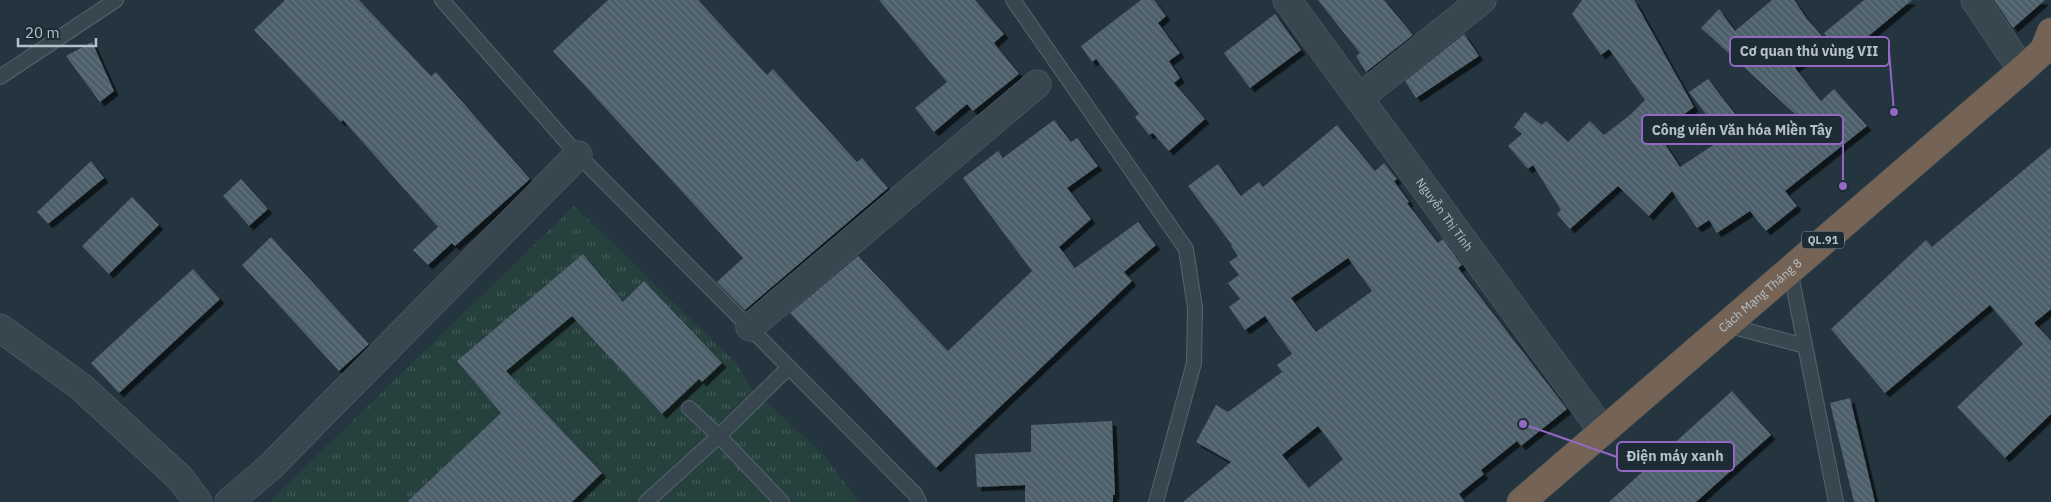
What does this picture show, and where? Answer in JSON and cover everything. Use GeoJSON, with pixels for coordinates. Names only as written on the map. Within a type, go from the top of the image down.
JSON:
{"type":"FeatureCollection","features":[{"type":"Feature","properties":{"kind":"highway","name":"Cách Mạng Tháng 8"},"geometry":{"type":"LineString","coordinates":[[1521,502],[1602,430],[2022,70],[2049,43]]}},
{"type":"Feature","properties":{"kind":"street","name":"Nguyễn Thị Tính"},"geometry":{"type":"LineString","coordinates":[[1287,0],[1602,430]]}},
{"type":"Feature","properties":{"kind":"street"},"geometry":{"type":"LineString","coordinates":[[1359,98],[1482,0]]}},
{"type":"Feature","properties":{"kind":"street"},"geometry":{"type":"LineString","coordinates":[[1975,0],[2022,70]]}},
{"type":"Feature","properties":{"kind":"street"},"geometry":{"type":"LineString","coordinates":[[750,327],[1037,84]]}},
{"type":"Feature","properties":{"kind":"street"},"geometry":{"type":"LineString","coordinates":[[229,502],[270,467],[578,155]]}},
{"type":"Feature","properties":{"kind":"street"},"geometry":{"type":"LineString","coordinates":[[0,328],[80,386],[180,478],[198,502]]}},
{"type":"Feature","properties":{"kind":"lane"},"geometry":{"type":"LineString","coordinates":[[0,77],[116,0]]}},
{"type":"Feature","properties":{"kind":"lane"},"geometry":{"type":"LineString","coordinates":[[442,0],[578,155],[915,494],[919,502]]}},
{"type":"Feature","properties":{"kind":"lane"},"geometry":{"type":"LineString","coordinates":[[1013,0],[1186,249],[1195,308],[1194,363],[1156,502]]}},
{"type":"Feature","properties":{"kind":"lane"},"geometry":{"type":"LineString","coordinates":[[1790,269],[1836,502]]}},
{"type":"Feature","properties":{"kind":"lane"},"geometry":{"type":"LineString","coordinates":[[1725,325],[1805,346]]}},
{"type":"Feature","properties":{"kind":"lane"},"geometry":{"type":"LineString","coordinates":[[646,502],[719,436],[789,367]]}},
{"type":"Feature","properties":{"kind":"lane"},"geometry":{"type":"LineString","coordinates":[[688,408],[719,436],[782,502]]}},
{"type":"Feature","properties":{"kind":"green space"},"geometry":{"type":"Polygon","coordinates":[[[574,206],[738,365],[751,388],[822,453],[859,502],[269,502],[574,206]]]}},
{"type":"Feature","properties":{"kind":"building"},"geometry":{"type":"Polygon","coordinates":[[[285,0],[359,0],[431,76],[436,72],[530,179],[455,246],[452,243],[428,265],[413,250],[438,227],[343,120],[341,122],[254,30],[285,0]]]}},
{"type":"Feature","properties":{"kind":"building"},"geometry":{"type":"Polygon","coordinates":[[[608,0],[698,0],[767,75],[773,69],[857,162],[862,158],[888,188],[745,310],[717,282],[743,258],[553,51],[608,0]]]}},
{"type":"Feature","properties":{"kind":"building"},"geometry":{"type":"Polygon","coordinates":[[[879,0],[975,0],[1004,34],[994,43],[1019,74],[973,111],[967,104],[934,132],[915,108],[947,82],[879,0]]]}},
{"type":"Feature","properties":{"kind":"building"},"geometry":{"type":"Polygon","coordinates":[[[1141,0],[1154,0],[1166,16],[1158,23],[1180,53],[1169,61],[1180,78],[1174,83],[1205,119],[1169,151],[1153,133],[1149,135],[1135,117],[1139,114],[1096,59],[1092,62],[1081,46],[1141,0]]]}},
{"type":"Feature","properties":{"kind":"building"},"geometry":{"type":"Polygon","coordinates":[[[1318,0],[1384,0],[1413,35],[1366,72],[1356,56],[1360,53],[1318,0]]]}},
{"type":"Feature","properties":{"kind":"building"},"geometry":{"type":"Polygon","coordinates":[[[1582,0],[1634,0],[1694,107],[1658,133],[1680,167],[1724,138],[1689,92],[1708,79],[1757,142],[1796,115],[1701,28],[1719,9],[1735,31],[1772,0],[1794,0],[1807,19],[1827,42],[1795,68],[1821,101],[1834,89],[1867,126],[1785,191],[1797,206],[1766,231],[1750,211],[1717,233],[1709,220],[1697,228],[1672,191],[1649,216],[1618,186],[1570,229],[1557,214],[1561,210],[1533,165],[1528,169],[1508,146],[1522,134],[1514,127],[1525,112],[1542,125],[1546,121],[1568,142],[1590,121],[1604,135],[1630,115],[1645,100],[1609,49],[1601,55],[1572,14],[1582,0]]]}},
{"type":"Feature","properties":{"kind":"building"},"geometry":{"type":"Polygon","coordinates":[[[1864,0],[1912,0],[1842,58],[1824,33],[1864,0]]]}},
{"type":"Feature","properties":{"kind":"building"},"geometry":{"type":"Polygon","coordinates":[[[1994,0],[2045,0],[2013,28],[1994,0]]]}},
{"type":"Feature","properties":{"kind":"building"},"geometry":{"type":"Polygon","coordinates":[[[1275,14],[1301,50],[1250,88],[1224,53],[1275,14]]]}},
{"type":"Feature","properties":{"kind":"building"},"geometry":{"type":"Polygon","coordinates":[[[1464,34],[1479,56],[1416,98],[1405,81],[1464,34]]]}},
{"type":"Feature","properties":{"kind":"building"},"geometry":{"type":"Polygon","coordinates":[[[92,42],[114,91],[100,102],[66,56],[92,42]]]}},
{"type":"Feature","properties":{"kind":"building"},"geometry":{"type":"Polygon","coordinates":[[[1054,120],[1071,142],[1077,138],[1098,166],[1067,188],[1091,219],[1059,247],[1075,268],[1138,222],[1156,245],[1124,272],[1132,281],[936,468],[790,313],[858,256],[948,351],[1032,271],[963,178],[998,151],[1003,158],[1054,120]]]}},
{"type":"Feature","properties":{"kind":"building"},"geometry":{"type":"Polygon","coordinates":[[[1337,125],[1375,171],[1384,163],[1397,179],[1394,181],[1409,202],[1407,203],[1438,243],[1443,239],[1462,265],[1458,268],[1567,409],[1521,446],[1517,441],[1481,470],[1484,474],[1459,494],[1465,502],[1183,502],[1231,462],[1196,442],[1216,405],[1228,412],[1282,372],[1277,365],[1292,354],[1265,316],[1245,330],[1229,307],[1240,299],[1228,283],[1239,275],[1229,262],[1238,256],[1232,245],[1188,186],[1218,164],[1241,196],[1259,182],[1263,187],[1337,125]],[[1348,258],[1291,298],[1316,332],[1372,291],[1348,258]],[[1318,426],[1282,455],[1309,488],[1343,459],[1318,426]]]}},
{"type":"Feature","properties":{"kind":"building"},"geometry":{"type":"Polygon","coordinates":[[[2051,147],[2051,309],[2034,323],[2051,341],[2051,414],[2005,458],[1957,407],[2023,344],[1990,305],[1885,393],[1831,329],[1926,240],[1932,247],[2051,147]]]}},
{"type":"Feature","properties":{"kind":"building"},"geometry":{"type":"Polygon","coordinates":[[[91,161],[104,178],[48,224],[37,212],[91,161]]]}},
{"type":"Feature","properties":{"kind":"building"},"geometry":{"type":"Polygon","coordinates":[[[241,179],[268,209],[249,226],[223,196],[241,179]]]}},
{"type":"Feature","properties":{"kind":"building"},"geometry":{"type":"Polygon","coordinates":[[[132,197],[159,225],[109,274],[82,246],[132,197]]]}},
{"type":"Feature","properties":{"kind":"building"},"geometry":{"type":"Polygon","coordinates":[[[271,237],[369,344],[339,371],[242,265],[271,237]]]}},
{"type":"Feature","properties":{"kind":"building"},"geometry":{"type":"Polygon","coordinates":[[[583,254],[623,302],[644,281],[722,363],[702,382],[699,379],[662,414],[572,316],[506,371],[602,473],[572,502],[407,502],[501,413],[457,361],[583,254]]]}},
{"type":"Feature","properties":{"kind":"building"},"geometry":{"type":"Polygon","coordinates":[[[193,269],[220,299],[119,393],[91,363],[193,269]]]}},
{"type":"Feature","properties":{"kind":"building"},"geometry":{"type":"Polygon","coordinates":[[[1732,391],[1771,435],[1696,502],[1609,502],[1732,391]]]}},
{"type":"Feature","properties":{"kind":"building"},"geometry":{"type":"Polygon","coordinates":[[[1850,398],[1875,502],[1854,502],[1830,403],[1850,398]]]}},
{"type":"Feature","properties":{"kind":"building"},"geometry":{"type":"Polygon","coordinates":[[[1112,421],[1115,495],[1113,495],[1113,502],[1025,502],[1025,485],[977,487],[975,454],[1031,452],[1031,425],[1112,421]]]}},
{"type":"Feature","properties":{"kind":"place","name":"Cơ quan thú vùng VII"},"geometry":{"type":"Point","coordinates":[1894,112]}},
{"type":"Feature","properties":{"kind":"place","name":"Công viên Văn hóa Miền Tây"},"geometry":{"type":"Point","coordinates":[1843,186]}},
{"type":"Feature","properties":{"kind":"place","name":"Điện máy xanh"},"geometry":{"type":"Point","coordinates":[1523,424]}}]}
